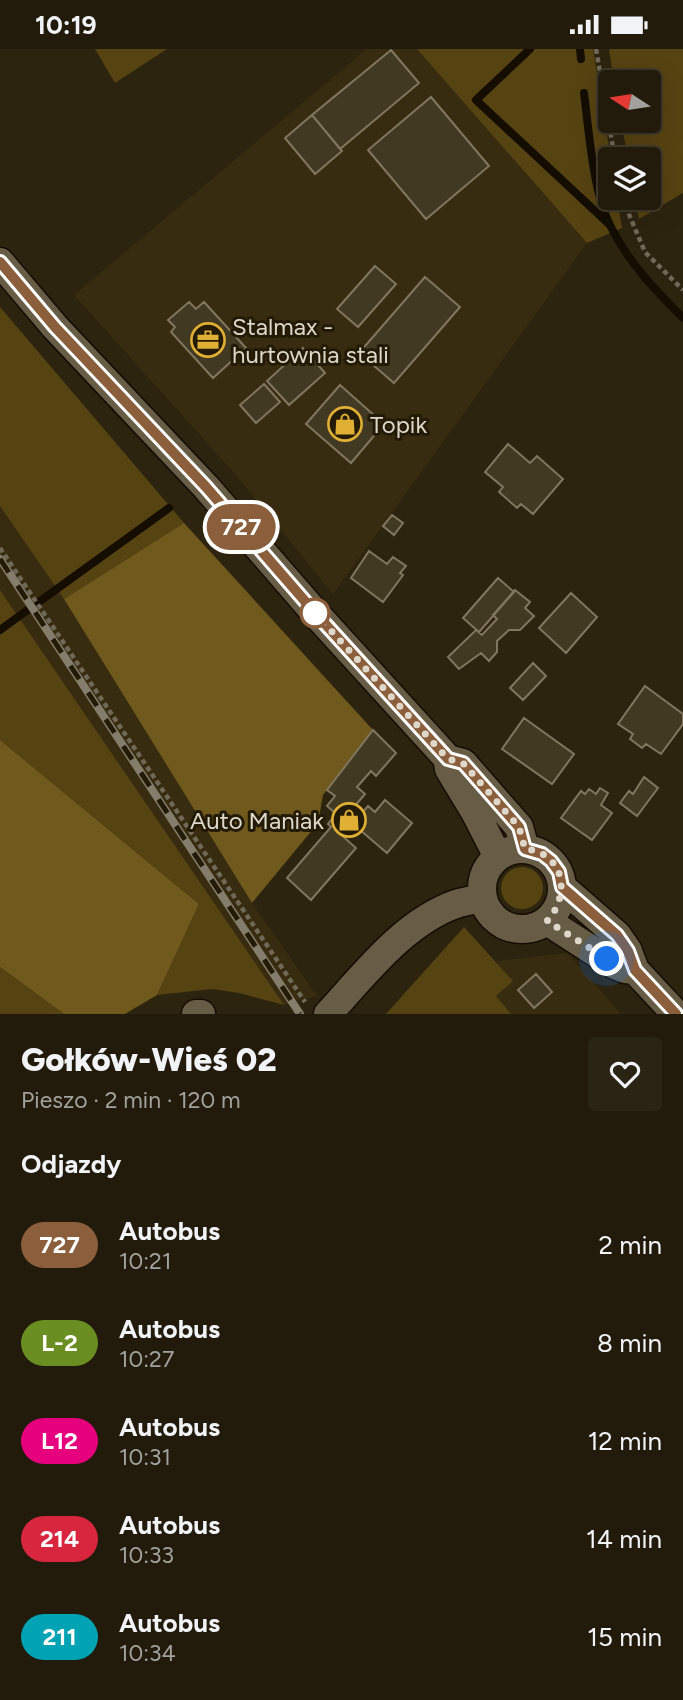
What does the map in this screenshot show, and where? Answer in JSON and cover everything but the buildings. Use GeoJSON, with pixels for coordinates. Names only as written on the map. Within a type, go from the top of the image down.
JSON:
{"type":"FeatureCollection","features":[{"type":"Feature","properties":{"kind":"street"},"geometry":{"type":"LineString","coordinates":[[0,262],[55,327],[206,487],[317,615],[448,759],[449,769],[475,812],[511,853]]}},
{"type":"Feature","properties":{"kind":"street"},"geometry":{"type":"LineString","coordinates":[[511,853],[542,854],[559,872],[562,887],[556,911],[547,921],[535,928],[521,930],[496,921],[483,898],[482,884],[486,871],[511,853]]}},
{"type":"Feature","properties":{"kind":"street"},"geometry":{"type":"LineString","coordinates":[[562,887],[617,935],[628,951],[635,970],[676,1014]]}},
{"type":"Feature","properties":{"kind":"street"},"geometry":{"type":"LineString","coordinates":[[317,1008],[379,960],[415,926],[455,904],[483,898]]}},
{"type":"Feature","properties":{"kind":"street"},"geometry":{"type":"LineString","coordinates":[[547,921],[615,965],[635,970]]}},
{"type":"Feature","properties":{"kind":"path"},"geometry":{"type":"LineString","coordinates":[[596,49],[613,147]]}},
{"type":"Feature","properties":{"kind":"path"},"geometry":{"type":"LineString","coordinates":[[627,210],[645,253],[683,291]]}},
{"type":"Feature","properties":{"kind":"path"},"geometry":{"type":"LineString","coordinates":[[0,548],[317,1008]]}},
{"type":"Feature","properties":{"kind":"shaded area"},"geometry":{"type":"Polygon","coordinates":[[[95,49],[167,49],[115,83],[95,49]]]}},
{"type":"Feature","properties":{"kind":"shaded area"},"geometry":{"type":"Polygon","coordinates":[[[367,49],[417,49],[587,243],[333,594],[236,475],[74,295],[367,49]]]}},
{"type":"Feature","properties":{"kind":"shaded area"},"geometry":{"type":"Polygon","coordinates":[[[417,49],[593,49],[598,80],[598,133],[607,133],[609,147],[598,147],[598,210],[619,210],[622,228],[587,243],[417,49]]]}},
{"type":"Feature","properties":{"kind":"shaded area"},"geometry":{"type":"Polygon","coordinates":[[[609,49],[683,49],[683,193],[661,206],[661,147],[626,147],[623,133],[662,133],[662,70],[612,70],[609,49]]]}},
{"type":"Feature","properties":{"kind":"shaded area"},"geometry":{"type":"Polygon","coordinates":[[[637,210],[654,210],[639,219],[637,210]]]}},
{"type":"Feature","properties":{"kind":"shaded area"},"geometry":{"type":"Polygon","coordinates":[[[0,307],[184,523],[64,599],[0,506],[0,307]]]}},
{"type":"Feature","properties":{"kind":"shaded area"},"geometry":{"type":"Polygon","coordinates":[[[0,506],[64,599],[252,903],[317,996],[284,1005],[0,590],[0,506]]]}},
{"type":"Feature","properties":{"kind":"shaded area"},"geometry":{"type":"Polygon","coordinates":[[[184,523],[373,730],[323,795],[318,823],[252,903],[64,599],[184,523]]]}},
{"type":"Feature","properties":{"kind":"shaded area"},"geometry":{"type":"Polygon","coordinates":[[[0,590],[284,1005],[212,989],[157,995],[199,904],[0,740],[0,590]]]}},
{"type":"Feature","properties":{"kind":"shaded area"},"geometry":{"type":"Polygon","coordinates":[[[0,740],[199,904],[157,995],[125,1014],[64,1014],[0,967],[0,740]]]}},
{"type":"Feature","properties":{"kind":"shaded area"},"geometry":{"type":"Polygon","coordinates":[[[522,867],[537,873],[543,888],[537,903],[522,909],[507,903],[501,888],[507,873],[522,867]]]}},
{"type":"Feature","properties":{"kind":"shaded area"},"geometry":{"type":"Polygon","coordinates":[[[464,927],[513,981],[496,996],[511,1014],[386,1014],[464,927]]]}},
{"type":"Feature","properties":{"kind":"shaded area"},"geometry":{"type":"Polygon","coordinates":[[[567,953],[621,1014],[511,1014],[496,996],[512,981],[496,961],[567,953]]]}},
{"type":"Feature","properties":{"kind":"shaded area"},"geometry":{"type":"Polygon","coordinates":[[[0,967],[64,1014],[0,1014],[0,967]]]}},
{"type":"Feature","properties":{"kind":"waterway"},"geometry":{"type":"LineString","coordinates":[[530,49],[476,100],[609,224]]}},
{"type":"Feature","properties":{"kind":"waterway"},"geometry":{"type":"LineString","coordinates":[[580,49],[581,59]]}},
{"type":"Feature","properties":{"kind":"waterway"},"geometry":{"type":"LineString","coordinates":[[584,93],[599,196],[610,225],[652,286],[683,318]]}},
{"type":"Feature","properties":{"kind":"waterway"},"geometry":{"type":"LineString","coordinates":[[0,630],[169,508]]}},
{"type":"Feature","properties":{"kind":"railway"},"geometry":{"type":"LineString","coordinates":[[0,559],[300,1014]]}},
{"type":"Feature","properties":{"kind":"bus line","name":"727"},"geometry":{"type":"LineString","coordinates":[[0,262],[55,327],[206,487],[317,615],[448,759],[463,763],[519,827],[525,849],[542,854],[551,861],[559,872],[562,887],[617,935],[633,960],[635,970],[676,1014]]}},
{"type":"Feature","properties":{"kind":"place","name":"Stalmax - hurtownia stali"},"geometry":{"type":"Point","coordinates":[208,340]}},
{"type":"Feature","properties":{"kind":"place","name":"Topik"},"geometry":{"type":"Point","coordinates":[345,424]}},
{"type":"Feature","properties":{"kind":"place","name":"Auto Maniak"},"geometry":{"type":"Point","coordinates":[349,820]}},
{"type":"Feature","properties":{"kind":"route"},"geometry":{"type":"LineString","coordinates":[[315,613],[448,759],[463,763],[519,827],[525,849],[542,854],[551,861],[559,872],[562,887],[556,911],[547,921],[607,959]]}}]}
